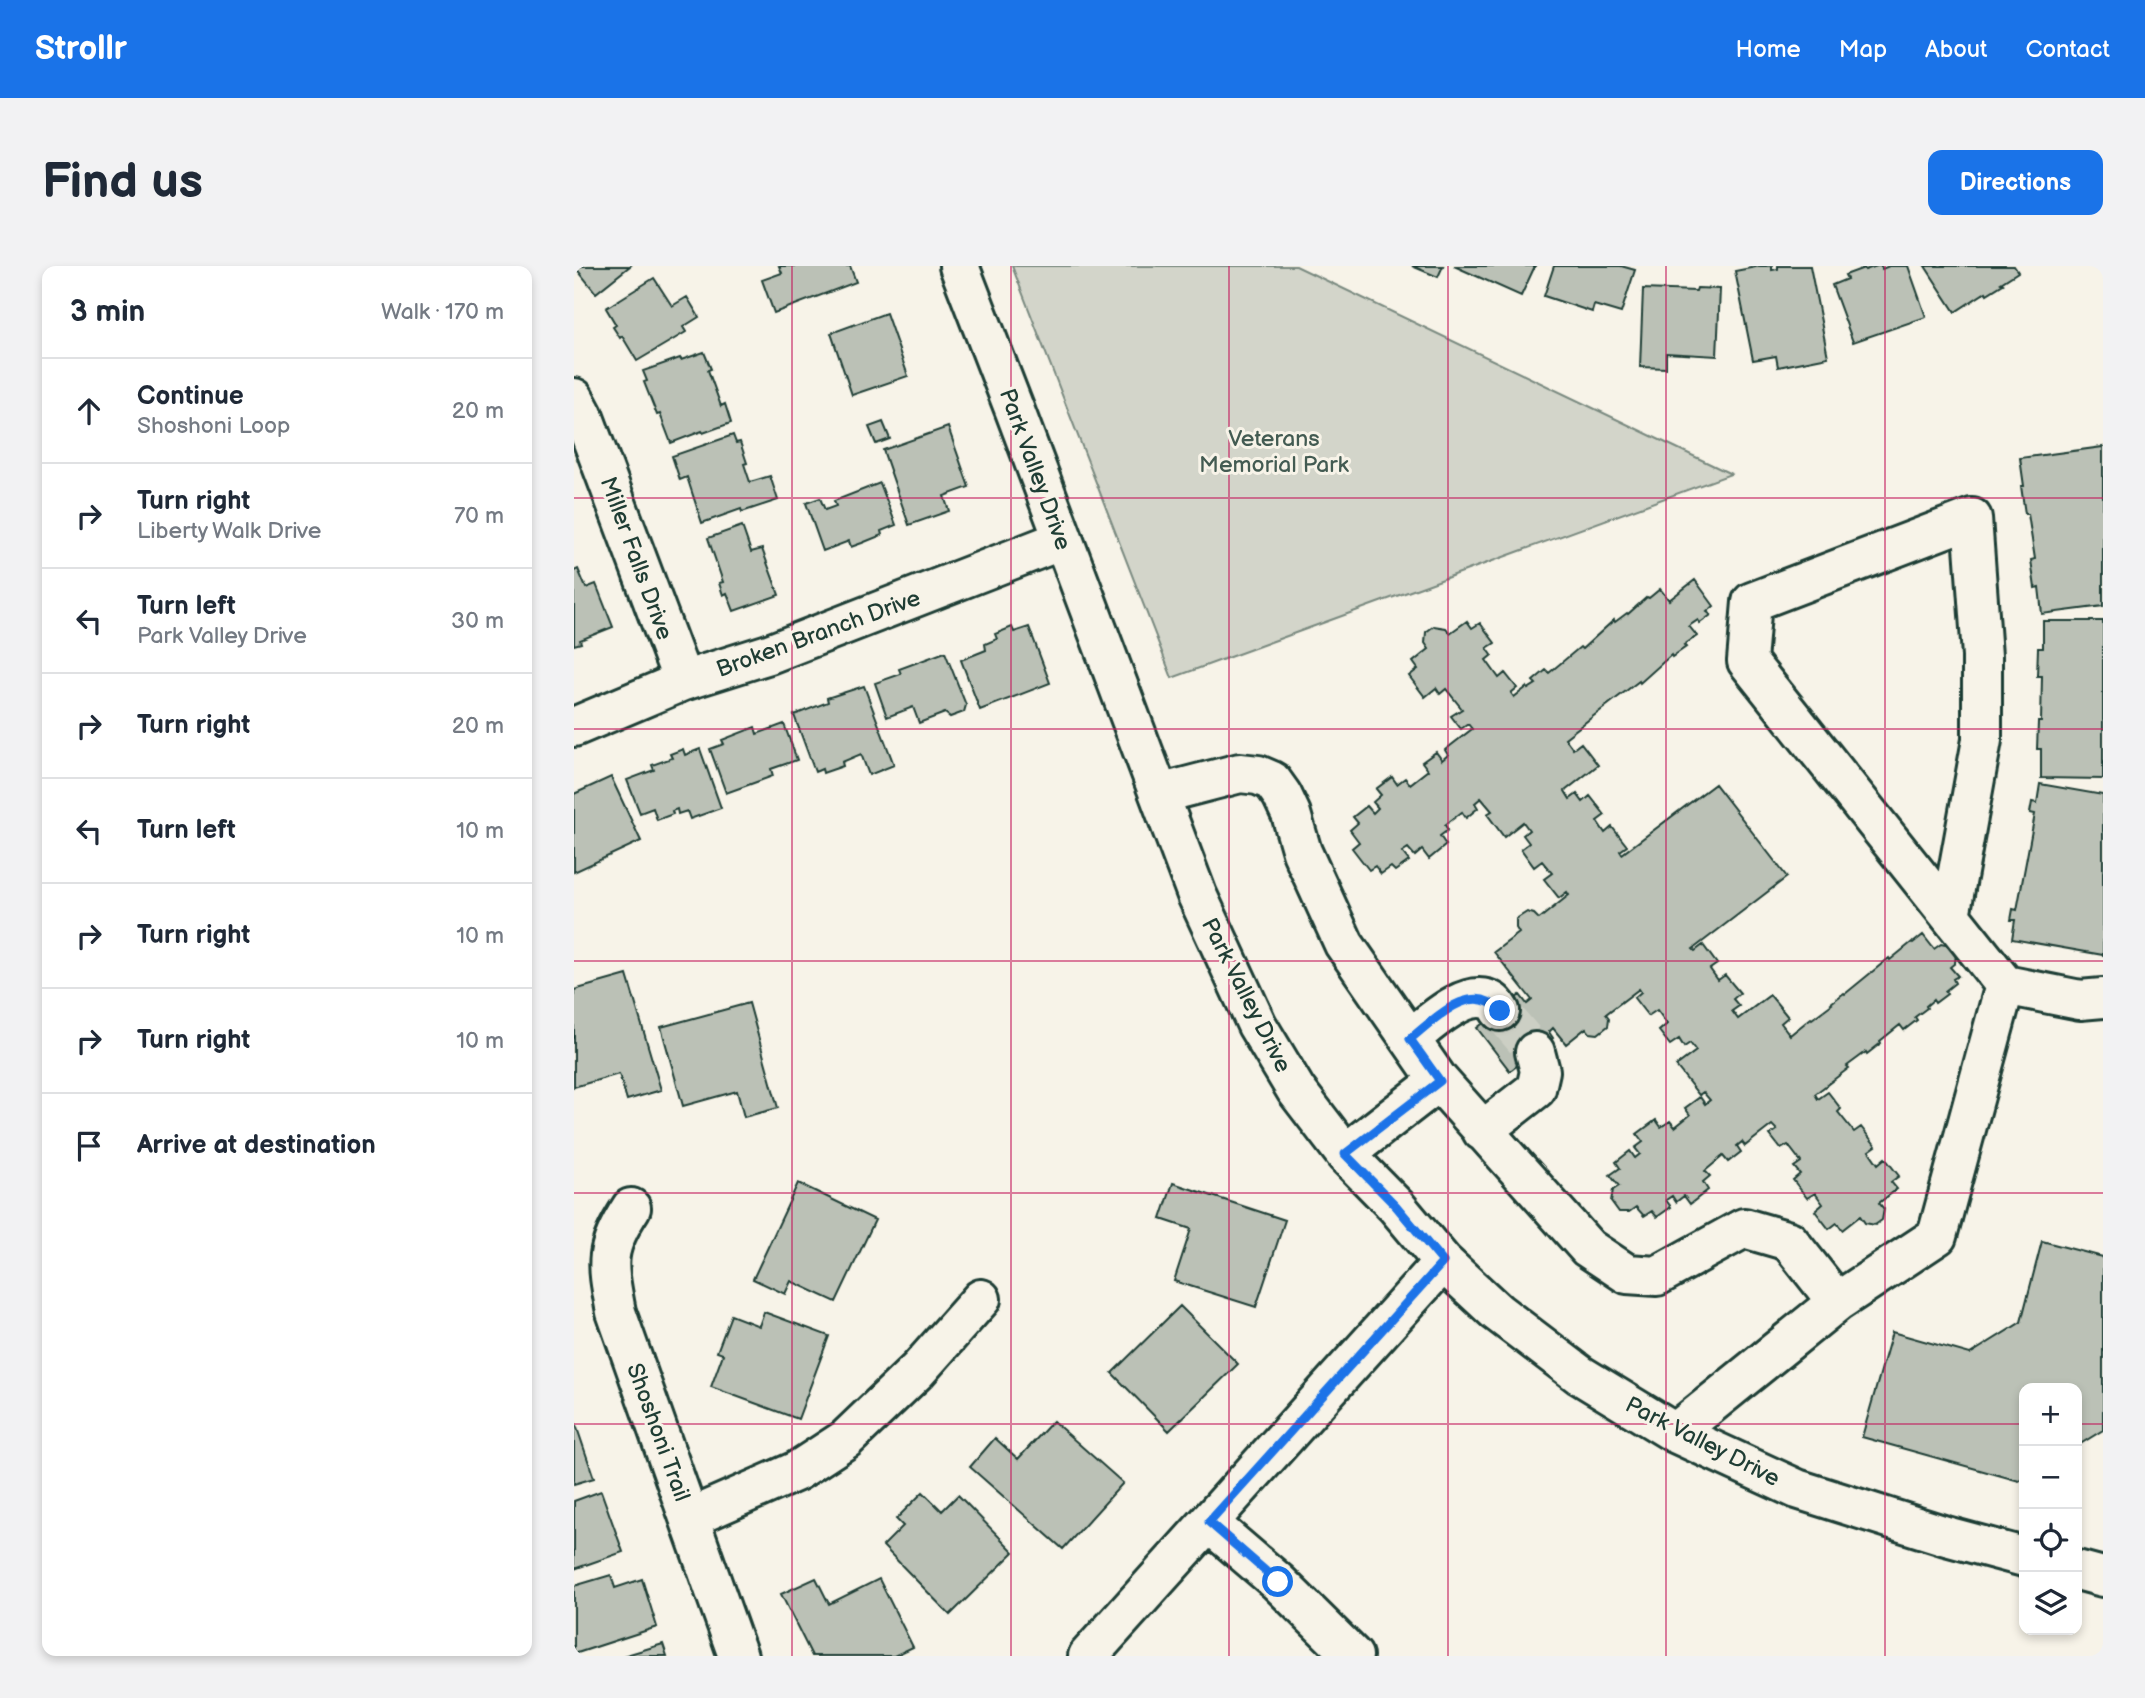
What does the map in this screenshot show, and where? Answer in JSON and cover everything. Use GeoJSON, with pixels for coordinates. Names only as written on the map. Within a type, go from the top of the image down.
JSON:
{"type":"FeatureCollection","features":[{"type":"Feature","properties":{"kind":"street","name":"Park Valley Drive"},"geometry":{"type":"LineString","coordinates":[[959,266],[1198,895],[1257,1025],[1296,1090],[1345,1154],[1396,1206],[1443,1262],[1497,1312],[1580,1375],[1675,1433],[1797,1489],[1946,1536],[2019,1556]]}},
{"type":"Feature","properties":{"kind":"street","name":"Miller Falls Drive"},"geometry":{"type":"LineString","coordinates":[[574,398],[583,415],[683,681]]}},
{"type":"Feature","properties":{"kind":"street"},"geometry":{"type":"LineString","coordinates":[[1950,916],[1983,740],[1983,656],[1972,518],[1752,602],[1747,661],[1950,916],[2005,985],[2080,1000],[2103,998]]}},
{"type":"Feature","properties":{"kind":"street","name":"Broken Branch Drive"},"geometry":{"type":"LineString","coordinates":[[574,727],[683,681],[769,654],[1062,540]]}},
{"type":"Feature","properties":{"kind":"street"},"geometry":{"type":"LineString","coordinates":[[1159,794],[1240,773],[1258,775],[1272,781],[1291,814],[1302,852],[1344,944],[1440,1081],[1588,1248],[1627,1274],[1657,1276],[1744,1228],[1789,1241],[1837,1302]]}},
{"type":"Feature","properties":{"kind":"street"},"geometry":{"type":"LineString","coordinates":[[1675,1433],[1837,1302],[1937,1236],[2005,985]]}},
{"type":"Feature","properties":{"kind":"street"},"geometry":{"type":"LineString","coordinates":[[1410,1039],[1453,1005],[1466,1000],[1482,999],[1493,1002],[1500,1011]]}},
{"type":"Feature","properties":{"kind":"street"},"geometry":{"type":"LineString","coordinates":[[1482,1131],[1536,1089],[1540,1070],[1535,1052]]}},
{"type":"Feature","properties":{"kind":"street"},"geometry":{"type":"LineString","coordinates":[[1345,1154],[1440,1081]]}},
{"type":"Feature","properties":{"kind":"street","name":"Shoshoni Trail"},"geometry":{"type":"LineString","coordinates":[[631,1208],[609,1249],[607,1264],[616,1312],[738,1656]]}},
{"type":"Feature","properties":{"kind":"street"},"geometry":{"type":"LineString","coordinates":[[1088,1656],[1443,1262]]}},
{"type":"Feature","properties":{"kind":"street"},"geometry":{"type":"LineString","coordinates":[[690,1518],[797,1471],[846,1439],[918,1370],[981,1299]]}},
{"type":"Feature","properties":{"kind":"street"},"geometry":{"type":"LineString","coordinates":[[1209,1522],[1278,1582],[1353,1656]]}},
{"type":"Feature","properties":{"kind":"street"},"geometry":{"type":"LineString","coordinates":[[2082,1571],[2103,1577]]}},
{"type":"Feature","properties":{"kind":"green space","name":"Veterans Memorial Park"},"geometry":{"type":"Polygon","coordinates":[[[1012,266],[1296,266],[1731,474],[1172,678],[1012,266]]]}},
{"type":"Feature","properties":{"kind":"building"},"geometry":{"type":"Polygon","coordinates":[[[630,266],[596,293],[576,268],[630,266]]]}},
{"type":"Feature","properties":{"kind":"building"},"geometry":{"type":"Polygon","coordinates":[[[779,266],[850,266],[856,282],[774,313],[762,280],[782,273],[779,266]]]}},
{"type":"Feature","properties":{"kind":"building"},"geometry":{"type":"Polygon","coordinates":[[[1412,266],[1443,266],[1438,277],[1412,266]]]}},
{"type":"Feature","properties":{"kind":"building"},"geometry":{"type":"Polygon","coordinates":[[[1454,266],[1535,266],[1521,296],[1454,266]]]}},
{"type":"Feature","properties":{"kind":"building"},"geometry":{"type":"Polygon","coordinates":[[[1554,266],[1621,266],[1635,270],[1621,313],[1594,305],[1592,312],[1544,296],[1554,266]]]}},
{"type":"Feature","properties":{"kind":"building"},"geometry":{"type":"Polygon","coordinates":[[[1772,266],[1772,270],[1778,269],[1778,266],[1810,266],[1828,357],[1778,367],[1776,356],[1753,360],[1735,271],[1772,266]]]}},
{"type":"Feature","properties":{"kind":"building"},"geometry":{"type":"Polygon","coordinates":[[[1877,266],[1882,269],[1889,266],[1908,266],[1926,317],[1853,342],[1832,285],[1847,279],[1845,275],[1877,266]]]}},
{"type":"Feature","properties":{"kind":"building"},"geometry":{"type":"Polygon","coordinates":[[[1925,266],[2014,266],[2018,272],[1955,312],[1925,266]]]}},
{"type":"Feature","properties":{"kind":"building"},"geometry":{"type":"Polygon","coordinates":[[[654,278],[672,306],[687,297],[699,317],[683,327],[686,332],[637,361],[622,336],[620,338],[613,327],[616,325],[606,308],[654,278]]]}},
{"type":"Feature","properties":{"kind":"building"},"geometry":{"type":"Polygon","coordinates":[[[1697,288],[1720,289],[1717,356],[1666,353],[1666,368],[1640,367],[1643,289],[1696,291],[1697,288]]]}},
{"type":"Feature","properties":{"kind":"building"},"geometry":{"type":"Polygon","coordinates":[[[886,313],[908,376],[852,395],[831,333],[886,313]]]}},
{"type":"Feature","properties":{"kind":"building"},"geometry":{"type":"Polygon","coordinates":[[[704,352],[721,406],[725,404],[731,423],[671,443],[644,382],[647,381],[643,371],[704,352]]]}},
{"type":"Feature","properties":{"kind":"building"},"geometry":{"type":"Polygon","coordinates":[[[883,422],[890,439],[876,444],[869,427],[883,422]]]}},
{"type":"Feature","properties":{"kind":"building"},"geometry":{"type":"Polygon","coordinates":[[[948,427],[969,487],[944,496],[949,511],[909,525],[883,450],[948,427]]]}},
{"type":"Feature","properties":{"kind":"building"},"geometry":{"type":"Polygon","coordinates":[[[733,435],[736,443],[740,442],[750,482],[770,476],[778,500],[742,512],[741,509],[702,523],[687,477],[680,480],[672,456],[733,435]]]}},
{"type":"Feature","properties":{"kind":"building"},"geometry":{"type":"Polygon","coordinates":[[[2103,447],[2103,606],[2042,614],[2039,587],[2035,588],[2031,560],[2035,559],[2028,514],[2025,514],[2020,458],[2103,447]]]}},
{"type":"Feature","properties":{"kind":"building"},"geometry":{"type":"Polygon","coordinates":[[[880,483],[896,525],[881,531],[882,535],[851,547],[849,541],[823,551],[806,503],[820,498],[825,510],[836,506],[834,501],[880,483]]]}},
{"type":"Feature","properties":{"kind":"building"},"geometry":{"type":"Polygon","coordinates":[[[742,526],[751,552],[762,549],[779,595],[734,611],[727,593],[723,595],[719,583],[723,582],[708,538],[742,526]]]}},
{"type":"Feature","properties":{"kind":"building"},"geometry":{"type":"Polygon","coordinates":[[[578,569],[586,588],[596,584],[613,627],[574,645],[574,571],[578,569]]]}},
{"type":"Feature","properties":{"kind":"building"},"geometry":{"type":"Polygon","coordinates":[[[1695,580],[1714,606],[1707,612],[1711,615],[1700,623],[1698,620],[1689,626],[1697,636],[1684,645],[1686,647],[1672,657],[1671,655],[1640,683],[1639,681],[1565,738],[1573,749],[1581,743],[1598,765],[1565,791],[1570,799],[1577,794],[1583,802],[1590,796],[1605,815],[1597,821],[1605,833],[1612,827],[1627,846],[1620,851],[1622,854],[1715,784],[1787,877],[1693,949],[1695,951],[1703,945],[1717,964],[1710,969],[1718,980],[1725,975],[1740,993],[1733,999],[1739,1006],[1732,1011],[1738,1019],[1770,995],[1788,1017],[1781,1023],[1790,1035],[1923,935],[1934,949],[1941,944],[1950,946],[1956,953],[1955,963],[1950,967],[1958,976],[1953,979],[1955,983],[1945,991],[1947,994],[1935,1003],[1933,1000],[1915,1017],[1917,1020],[1904,1030],[1900,1025],[1815,1094],[1818,1099],[1828,1092],[1841,1109],[1838,1112],[1854,1132],[1861,1127],[1876,1146],[1869,1151],[1878,1164],[1885,1158],[1899,1176],[1891,1182],[1897,1189],[1879,1203],[1884,1209],[1882,1220],[1875,1225],[1865,1223],[1860,1216],[1842,1230],[1837,1223],[1829,1229],[1815,1211],[1823,1204],[1815,1193],[1807,1198],[1793,1180],[1800,1174],[1794,1167],[1801,1162],[1788,1145],[1781,1149],[1770,1135],[1777,1130],[1772,1125],[1745,1146],[1742,1142],[1737,1146],[1741,1152],[1728,1162],[1723,1156],[1705,1171],[1710,1176],[1703,1182],[1708,1190],[1690,1204],[1684,1196],[1676,1202],[1672,1196],[1666,1200],[1671,1207],[1657,1217],[1652,1211],[1644,1216],[1636,1207],[1629,1212],[1619,1212],[1611,1201],[1613,1190],[1619,1186],[1610,1175],[1620,1168],[1616,1162],[1630,1151],[1635,1158],[1640,1154],[1635,1148],[1643,1142],[1637,1134],[1656,1120],[1661,1127],[1670,1121],[1675,1127],[1690,1115],[1685,1108],[1700,1097],[1705,1104],[1710,1100],[1703,1092],[1699,1095],[1676,1066],[1696,1051],[1690,1043],[1684,1047],[1679,1039],[1670,1045],[1659,1031],[1667,1024],[1657,1010],[1648,1016],[1634,998],[1641,992],[1639,989],[1606,1014],[1609,1018],[1608,1026],[1598,1034],[1590,1033],[1586,1028],[1566,1044],[1553,1028],[1549,1032],[1553,1038],[1510,1071],[1477,1028],[1520,995],[1527,1004],[1532,1000],[1494,952],[1519,933],[1516,919],[1527,912],[1539,919],[1569,895],[1567,892],[1559,898],[1544,879],[1552,873],[1542,861],[1534,867],[1521,849],[1529,843],[1523,835],[1529,830],[1523,822],[1504,837],[1487,814],[1492,811],[1481,798],[1475,803],[1478,808],[1466,818],[1462,812],[1445,825],[1448,830],[1440,836],[1446,845],[1429,859],[1422,850],[1415,856],[1408,848],[1402,852],[1409,861],[1395,871],[1391,867],[1381,874],[1375,866],[1369,870],[1352,848],[1359,842],[1350,830],[1358,823],[1353,817],[1367,806],[1373,813],[1378,808],[1373,802],[1381,795],[1376,789],[1392,777],[1397,784],[1405,778],[1410,784],[1428,770],[1422,762],[1436,752],[1442,760],[1448,755],[1445,750],[1472,729],[1468,724],[1461,729],[1451,716],[1462,709],[1446,689],[1440,694],[1436,688],[1425,697],[1409,676],[1418,669],[1413,662],[1429,649],[1425,643],[1426,632],[1434,626],[1446,628],[1450,633],[1467,621],[1472,628],[1480,623],[1495,643],[1487,648],[1492,655],[1486,660],[1499,678],[1505,673],[1517,688],[1511,693],[1514,697],[1536,684],[1533,681],[1546,670],[1549,673],[1647,597],[1660,589],[1669,600],[1695,580]]]}},
{"type":"Feature","properties":{"kind":"building"},"geometry":{"type":"Polygon","coordinates":[[[2043,621],[2103,621],[2103,779],[2041,778],[2041,749],[2037,749],[2038,722],[2041,722],[2042,676],[2037,676],[2038,648],[2043,648],[2043,621]]]}},
{"type":"Feature","properties":{"kind":"building"},"geometry":{"type":"Polygon","coordinates":[[[1012,627],[1014,632],[1029,627],[1050,683],[980,710],[961,660],[986,650],[985,644],[997,639],[995,634],[1012,627]]]}},
{"type":"Feature","properties":{"kind":"building"},"geometry":{"type":"Polygon","coordinates":[[[945,652],[966,705],[964,712],[950,717],[945,713],[919,723],[913,707],[887,717],[875,683],[901,674],[899,669],[945,652]]]}},
{"type":"Feature","properties":{"kind":"building"},"geometry":{"type":"Polygon","coordinates":[[[864,686],[894,765],[869,775],[861,754],[842,762],[843,766],[823,773],[822,769],[815,772],[794,715],[828,702],[827,698],[864,686]]]}},
{"type":"Feature","properties":{"kind":"building"},"geometry":{"type":"Polygon","coordinates":[[[784,724],[797,760],[771,769],[773,776],[726,793],[710,749],[724,744],[722,740],[755,727],[757,734],[784,724]]]}},
{"type":"Feature","properties":{"kind":"building"},"geometry":{"type":"Polygon","coordinates":[[[683,749],[685,755],[700,749],[721,808],[690,819],[687,811],[678,814],[677,809],[672,811],[673,814],[657,820],[653,808],[640,813],[627,780],[654,770],[652,765],[672,758],[670,754],[683,749]]]}},
{"type":"Feature","properties":{"kind":"building"},"geometry":{"type":"Polygon","coordinates":[[[611,777],[641,841],[574,872],[574,794],[611,777]]]}},
{"type":"Feature","properties":{"kind":"building"},"geometry":{"type":"Polygon","coordinates":[[[2040,784],[2103,795],[2103,955],[2012,939],[2015,920],[2011,920],[2013,909],[2017,910],[2035,814],[2030,813],[2032,802],[2037,803],[2040,784]]]}},
{"type":"Feature","properties":{"kind":"building"},"geometry":{"type":"Polygon","coordinates":[[[627,975],[661,1090],[627,1100],[619,1074],[574,1087],[574,990],[627,975]]]}},
{"type":"Feature","properties":{"kind":"building"},"geometry":{"type":"Polygon","coordinates":[[[749,1003],[778,1108],[744,1117],[737,1091],[683,1106],[661,1027],[749,1003]]]}},
{"type":"Feature","properties":{"kind":"building"},"geometry":{"type":"Polygon","coordinates":[[[798,1183],[875,1220],[836,1302],[791,1281],[785,1294],[753,1279],[798,1183]]]}},
{"type":"Feature","properties":{"kind":"building"},"geometry":{"type":"Polygon","coordinates":[[[1173,1183],[1285,1220],[1256,1307],[1174,1281],[1191,1229],[1161,1219],[1173,1183]]]}},
{"type":"Feature","properties":{"kind":"building"},"geometry":{"type":"Polygon","coordinates":[[[2042,1241],[2103,1257],[2103,1430],[2082,1443],[2082,1383],[2019,1383],[2019,1481],[1862,1437],[1892,1332],[1970,1354],[2021,1322],[2042,1241]]]}},
{"type":"Feature","properties":{"kind":"building"},"geometry":{"type":"Polygon","coordinates":[[[1180,1306],[1238,1364],[1169,1431],[1112,1373],[1180,1306]]]}},
{"type":"Feature","properties":{"kind":"building"},"geometry":{"type":"Polygon","coordinates":[[[764,1312],[829,1336],[798,1419],[711,1387],[723,1354],[717,1352],[731,1315],[759,1326],[764,1312]]]}},
{"type":"Feature","properties":{"kind":"building"},"geometry":{"type":"Polygon","coordinates":[[[574,1419],[594,1478],[574,1484],[574,1419]]]}},
{"type":"Feature","properties":{"kind":"building"},"geometry":{"type":"Polygon","coordinates":[[[1053,1421],[1123,1483],[1063,1549],[970,1467],[995,1438],[1018,1459],[1053,1421]]]}},
{"type":"Feature","properties":{"kind":"building"},"geometry":{"type":"Polygon","coordinates":[[[601,1491],[623,1552],[574,1569],[574,1501],[601,1491]]]}},
{"type":"Feature","properties":{"kind":"building"},"geometry":{"type":"Polygon","coordinates":[[[923,1492],[942,1511],[958,1495],[1014,1552],[950,1615],[883,1546],[903,1526],[896,1519],[923,1492]]]}},
{"type":"Feature","properties":{"kind":"building"},"geometry":{"type":"Polygon","coordinates":[[[611,1575],[615,1588],[642,1579],[657,1627],[574,1654],[574,1586],[611,1575]]]}},
{"type":"Feature","properties":{"kind":"building"},"geometry":{"type":"Polygon","coordinates":[[[816,1578],[829,1604],[879,1579],[913,1647],[894,1656],[812,1656],[781,1594],[816,1578]]]}},
{"type":"Feature","properties":{"kind":"building"},"geometry":{"type":"Polygon","coordinates":[[[663,1644],[667,1656],[623,1656],[663,1644]]]}},
{"type":"Feature","properties":{"kind":"tunnel"},"geometry":{"type":"LineString","coordinates":[[1500,1011],[1535,1052]]}},
{"type":"Feature","properties":{"kind":"route"},"geometry":{"type":"LineString","coordinates":[[1278,1582],[1209,1522],[1443,1262],[1396,1206],[1345,1154],[1440,1081],[1410,1039],[1453,1005],[1466,1000],[1482,999],[1493,1002],[1500,1011]]}}]}
